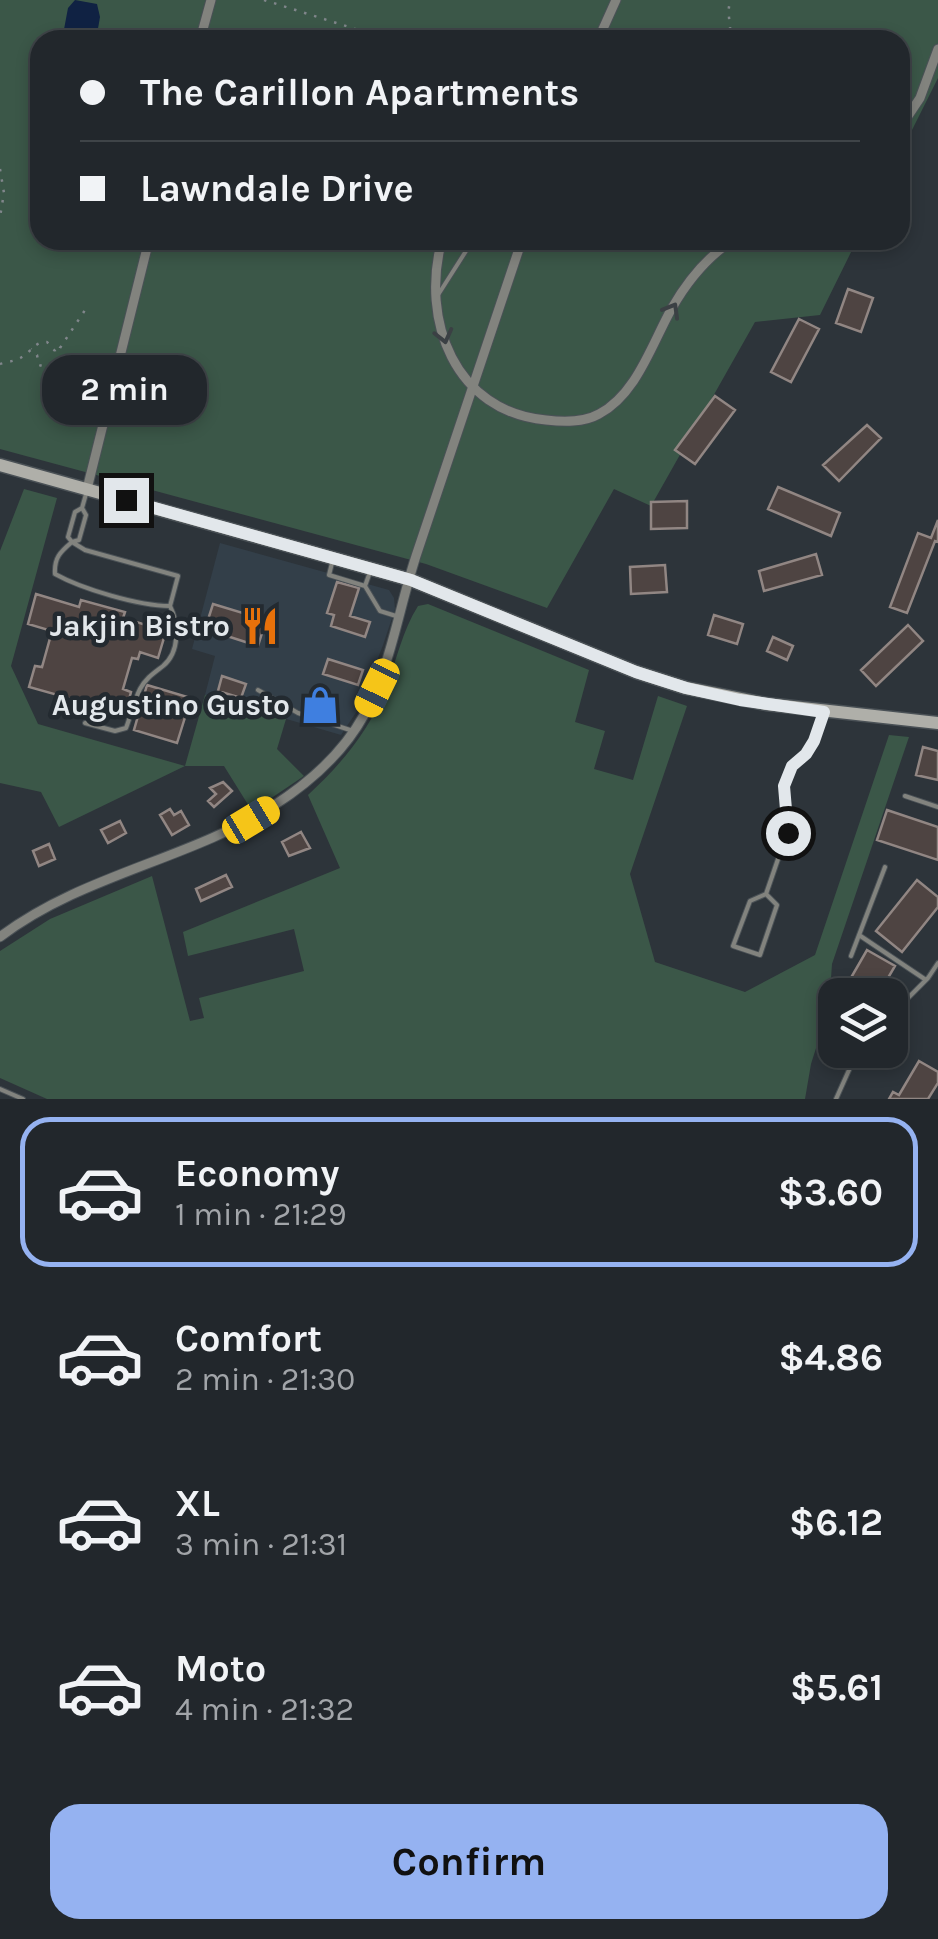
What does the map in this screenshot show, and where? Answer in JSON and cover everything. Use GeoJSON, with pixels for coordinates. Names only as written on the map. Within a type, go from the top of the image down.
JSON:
{"type":"FeatureCollection","features":[{"type":"Feature","properties":{"kind":"main road"},"geometry":{"type":"LineString","coordinates":[[0,465],[411,580],[660,680],[740,700],[938,723]]}},
{"type":"Feature","properties":{"kind":"street"},"geometry":{"type":"LineString","coordinates":[[203,30],[211,0]]}},
{"type":"Feature","properties":{"kind":"street"},"geometry":{"type":"LineString","coordinates":[[602,30],[616,0]]}},
{"type":"Feature","properties":{"kind":"street"},"geometry":{"type":"LineString","coordinates":[[910,113],[920,98],[938,49]]}},
{"type":"Feature","properties":{"kind":"street"},"geometry":{"type":"LineString","coordinates":[[87,489],[147,250]]}},
{"type":"Feature","properties":{"kind":"street"},"geometry":{"type":"LineString","coordinates":[[441,250],[436,297],[447,352],[474,388],[496,405],[528,418],[566,421],[598,414],[627,390],[674,304],[701,266],[721,250]]}},
{"type":"Feature","properties":{"kind":"street"},"geometry":{"type":"LineString","coordinates":[[0,937],[59,901],[251,820],[304,784],[340,752],[377,688],[416,555],[519,250]]}},
{"type":"Feature","properties":{"kind":"lane"},"geometry":{"type":"LineString","coordinates":[[436,297],[467,250]]}},
{"type":"Feature","properties":{"kind":"lane"},"geometry":{"type":"LineString","coordinates":[[84,723],[116,731],[126,728],[140,689],[152,672],[166,665],[174,648],[178,622],[170,606],[178,576],[85,550],[68,537],[87,489]]}},
{"type":"Feature","properties":{"kind":"lane"},"geometry":{"type":"LineString","coordinates":[[82,508],[86,514],[79,540],[60,552],[54,562],[55,574],[128,598],[170,606]]}},
{"type":"Feature","properties":{"kind":"lane"},"geometry":{"type":"LineString","coordinates":[[333,557],[329,575],[365,586],[380,611],[400,618]]}},
{"type":"Feature","properties":{"kind":"lane"},"geometry":{"type":"LineString","coordinates":[[365,586],[371,568]]}},
{"type":"Feature","properties":{"kind":"lane"},"geometry":{"type":"LineString","coordinates":[[258,690],[298,713],[353,731]]}},
{"type":"Feature","properties":{"kind":"lane"},"geometry":{"type":"LineString","coordinates":[[766,894],[777,905],[760,955],[734,946],[750,901],[766,894],[788,833],[784,786],[792,766],[814,741],[824,712]]}},
{"type":"Feature","properties":{"kind":"lane"},"geometry":{"type":"LineString","coordinates":[[905,796],[938,807]]}},
{"type":"Feature","properties":{"kind":"lane"},"geometry":{"type":"LineString","coordinates":[[851,956],[885,867]]}},
{"type":"Feature","properties":{"kind":"lane"},"geometry":{"type":"LineString","coordinates":[[859,935],[926,980]]}},
{"type":"Feature","properties":{"kind":"lane"},"geometry":{"type":"LineString","coordinates":[[908,998],[938,963]]}},
{"type":"Feature","properties":{"kind":"lane"},"geometry":{"type":"LineString","coordinates":[[836,1099],[850,1068]]}},
{"type":"Feature","properties":{"kind":"lane"},"geometry":{"type":"LineString","coordinates":[[0,1090],[23,1099]]}},
{"type":"Feature","properties":{"kind":"path"},"geometry":{"type":"LineString","coordinates":[[264,0],[358,30]]}},
{"type":"Feature","properties":{"kind":"path"},"geometry":{"type":"LineString","coordinates":[[730,0],[731,30]]}},
{"type":"Feature","properties":{"kind":"path"},"geometry":{"type":"LineString","coordinates":[[0,169],[4,193],[0,217]]}},
{"type":"Feature","properties":{"kind":"path"},"geometry":{"type":"LineString","coordinates":[[61,370],[60,348],[87,307]]}},
{"type":"Feature","properties":{"kind":"path"},"geometry":{"type":"LineString","coordinates":[[0,364],[21,358],[38,342],[47,342],[54,351],[56,365],[69,377]]}},
{"type":"Feature","properties":{"kind":"path"},"geometry":{"type":"LineString","coordinates":[[31,348],[39,365],[56,365]]}},
{"type":"Feature","properties":{"kind":"shaded area"},"geometry":{"type":"Polygon","coordinates":[[[220,543],[389,590],[395,609],[359,708],[341,735],[205,695],[215,656],[192,649],[220,543]]]}},
{"type":"Feature","properties":{"kind":"green space"},"geometry":{"type":"Polygon","coordinates":[[[0,0],[938,0],[938,78],[910,134],[910,30],[30,30],[30,250],[852,250],[820,315],[755,322],[651,506],[614,489],[547,608],[426,564],[0,449],[0,0]]]}},
{"type":"Feature","properties":{"kind":"green space"},"geometry":{"type":"Polygon","coordinates":[[[24,489],[57,498],[11,666],[38,724],[185,766],[59,827],[41,792],[0,783],[0,551],[24,489]]]}},
{"type":"Feature","properties":{"kind":"green space"},"geometry":{"type":"Polygon","coordinates":[[[428,604],[589,670],[575,722],[605,731],[594,769],[633,780],[658,696],[687,706],[630,874],[655,962],[745,992],[815,955],[889,735],[909,737],[832,964],[831,978],[818,978],[818,1042],[805,1099],[47,1099],[0,1078],[0,951],[50,919],[152,876],[190,1021],[204,1018],[199,998],[304,971],[294,929],[188,956],[183,932],[340,868],[308,795],[363,733],[418,606],[428,604]]]}},
{"type":"Feature","properties":{"kind":"green space"},"geometry":{"type":"Polygon","coordinates":[[[205,695],[286,719],[277,749],[304,776],[252,811],[224,766],[185,766],[205,695]]]}},
{"type":"Feature","properties":{"kind":"water"},"geometry":{"type":"Polygon","coordinates":[[[75,0],[97,4],[98,30],[64,30],[68,8],[75,0]]]}},
{"type":"Feature","properties":{"kind":"building"},"geometry":{"type":"Polygon","coordinates":[[[848,289],[873,298],[861,332],[836,323],[848,289]]]}},
{"type":"Feature","properties":{"kind":"building"},"geometry":{"type":"Polygon","coordinates":[[[799,319],[819,329],[791,382],[771,372],[799,319]]]}},
{"type":"Feature","properties":{"kind":"building"},"geometry":{"type":"Polygon","coordinates":[[[715,396],[735,410],[695,464],[675,450],[715,396]]]}},
{"type":"Feature","properties":{"kind":"building"},"geometry":{"type":"Polygon","coordinates":[[[867,425],[881,438],[839,481],[823,465],[867,425]]]}},
{"type":"Feature","properties":{"kind":"building"},"geometry":{"type":"Polygon","coordinates":[[[778,487],[840,513],[831,536],[768,509],[778,487]]]}},
{"type":"Feature","properties":{"kind":"building"},"geometry":{"type":"Polygon","coordinates":[[[687,501],[687,528],[651,529],[651,502],[687,501]]]}},
{"type":"Feature","properties":{"kind":"building"},"geometry":{"type":"Polygon","coordinates":[[[938,520],[938,542],[935,541],[907,613],[890,607],[918,533],[931,538],[938,520]]]}},
{"type":"Feature","properties":{"kind":"building"},"geometry":{"type":"Polygon","coordinates":[[[816,554],[822,575],[764,591],[759,571],[816,554]]]}},
{"type":"Feature","properties":{"kind":"building"},"geometry":{"type":"Polygon","coordinates":[[[665,565],[667,592],[631,594],[630,567],[665,565]]]}},
{"type":"Feature","properties":{"kind":"building"},"geometry":{"type":"Polygon","coordinates":[[[337,582],[359,588],[350,616],[370,622],[365,637],[331,626],[334,615],[327,613],[337,582]]]}},
{"type":"Feature","properties":{"kind":"building"},"geometry":{"type":"Polygon","coordinates":[[[36,594],[79,607],[81,600],[125,612],[123,618],[166,631],[158,658],[140,652],[138,659],[132,658],[123,689],[131,692],[125,714],[29,687],[35,666],[42,667],[52,631],[28,624],[36,594]]]}},
{"type":"Feature","properties":{"kind":"building"},"geometry":{"type":"Polygon","coordinates":[[[213,604],[266,620],[258,646],[205,629],[213,604]]]}},
{"type":"Feature","properties":{"kind":"building"},"geometry":{"type":"Polygon","coordinates":[[[714,615],[743,624],[737,644],[708,635],[714,615]]]}},
{"type":"Feature","properties":{"kind":"building"},"geometry":{"type":"Polygon","coordinates":[[[908,625],[923,641],[876,686],[861,670],[908,625]]]}},
{"type":"Feature","properties":{"kind":"building"},"geometry":{"type":"Polygon","coordinates":[[[773,637],[793,646],[787,660],[767,651],[773,637]]]}},
{"type":"Feature","properties":{"kind":"building"},"geometry":{"type":"Polygon","coordinates":[[[328,659],[363,670],[358,685],[323,674],[328,659]]]}},
{"type":"Feature","properties":{"kind":"building"},"geometry":{"type":"Polygon","coordinates":[[[222,676],[246,684],[241,698],[218,691],[222,676]]]}},
{"type":"Feature","properties":{"kind":"building"},"geometry":{"type":"Polygon","coordinates":[[[147,685],[191,698],[177,743],[134,730],[147,685]]]}},
{"type":"Feature","properties":{"kind":"building"},"geometry":{"type":"Polygon","coordinates":[[[311,695],[335,702],[331,715],[307,708],[311,695]]]}},
{"type":"Feature","properties":{"kind":"building"},"geometry":{"type":"Polygon","coordinates":[[[923,747],[938,751],[938,780],[916,775],[923,747]]]}},
{"type":"Feature","properties":{"kind":"building"},"geometry":{"type":"Polygon","coordinates":[[[223,782],[232,791],[214,807],[208,801],[216,794],[210,788],[223,782]]]}},
{"type":"Feature","properties":{"kind":"building"},"geometry":{"type":"Polygon","coordinates":[[[170,809],[174,815],[181,811],[189,825],[172,835],[160,815],[170,809]]]}},
{"type":"Feature","properties":{"kind":"building"},"geometry":{"type":"Polygon","coordinates":[[[887,810],[938,827],[938,860],[877,840],[887,810]]]}},
{"type":"Feature","properties":{"kind":"building"},"geometry":{"type":"Polygon","coordinates":[[[120,821],[126,833],[108,843],[101,830],[120,821]]]}},
{"type":"Feature","properties":{"kind":"building"},"geometry":{"type":"Polygon","coordinates":[[[301,832],[310,848],[289,856],[282,842],[301,832]]]}},
{"type":"Feature","properties":{"kind":"building"},"geometry":{"type":"Polygon","coordinates":[[[49,844],[55,859],[39,866],[33,851],[49,844]]]}},
{"type":"Feature","properties":{"kind":"building"},"geometry":{"type":"Polygon","coordinates":[[[226,875],[232,887],[201,901],[196,889],[226,875]]]}},
{"type":"Feature","properties":{"kind":"building"},"geometry":{"type":"Polygon","coordinates":[[[917,880],[938,897],[938,907],[902,952],[876,931],[917,880]]]}},
{"type":"Feature","properties":{"kind":"building"},"geometry":{"type":"Polygon","coordinates":[[[867,950],[895,966],[888,978],[851,978],[867,950]]]}},
{"type":"Feature","properties":{"kind":"building"},"geometry":{"type":"Polygon","coordinates":[[[919,1061],[938,1072],[938,1083],[928,1099],[889,1099],[893,1092],[899,1095],[919,1061]]]}},
{"type":"Feature","properties":{"kind":"place","name":"Jakjin Bistro"},"geometry":{"type":"Point","coordinates":[260,626]}},
{"type":"Feature","properties":{"kind":"place","name":"Augustino Gusto"},"geometry":{"type":"Point","coordinates":[320,705]}},
{"type":"Feature","properties":{"kind":"route"},"geometry":{"type":"LineString","coordinates":[[126,500],[411,580],[636,672],[686,688],[824,712],[814,741],[792,766],[784,786],[788,833]]}}]}
